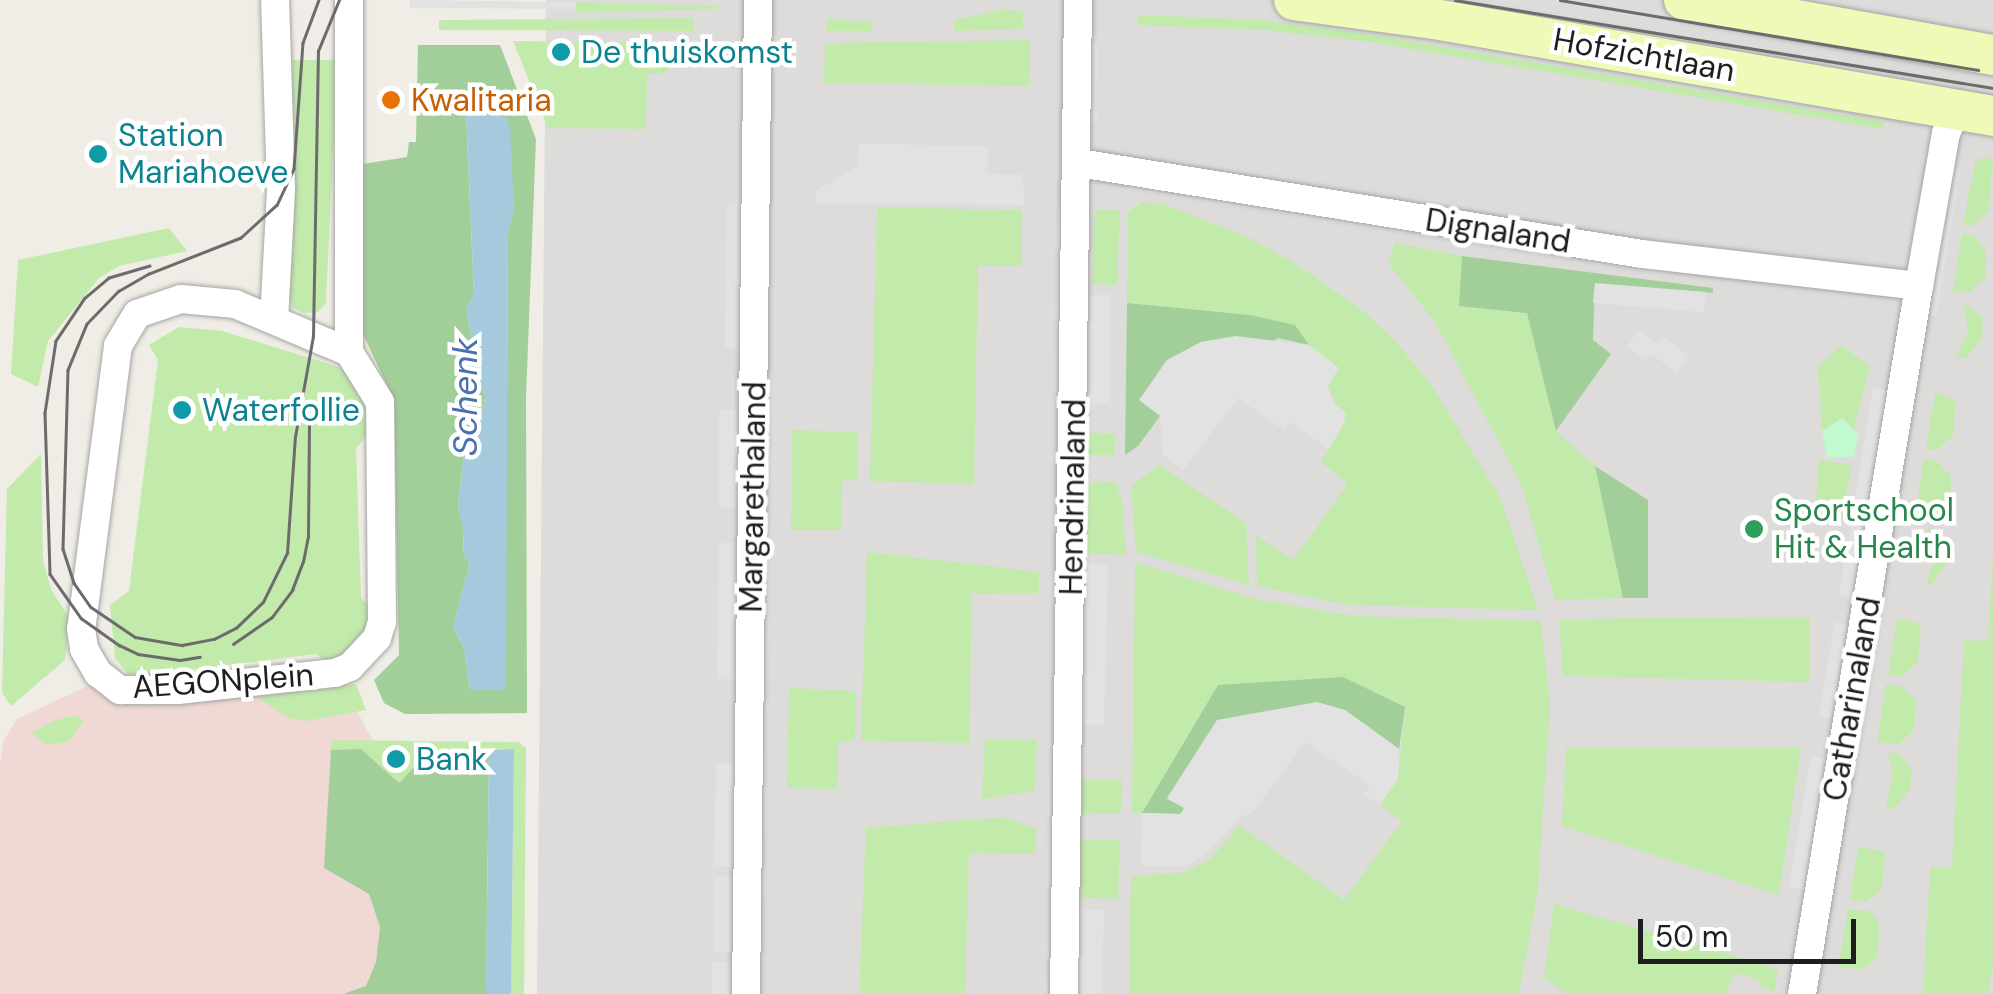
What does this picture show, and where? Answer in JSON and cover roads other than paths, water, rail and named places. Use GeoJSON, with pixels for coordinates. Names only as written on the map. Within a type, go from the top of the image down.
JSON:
{"type":"FeatureCollection","features":[{"type":"Feature","properties":{"kind":"main road","name":"Hofzichtlaan"},"geometry":{"type":"LineString","coordinates":[[1294,0],[1434,18],[1975,113]]}},
{"type":"Feature","properties":{"kind":"main road","name":"Hofzichtlaan"},"geometry":{"type":"LineString","coordinates":[[1684,0],[1993,55]]}},
{"type":"Feature","properties":{"kind":"street"},"geometry":{"type":"LineString","coordinates":[[274,0],[281,189],[274,320]]}},
{"type":"Feature","properties":{"kind":"street"},"geometry":{"type":"LineString","coordinates":[[349,0],[349,352]]}},
{"type":"Feature","properties":{"kind":"street","name":"Margarethaland"},"geometry":{"type":"LineString","coordinates":[[746,994],[758,0]]}},
{"type":"Feature","properties":{"kind":"street","name":"Hendrinaland"},"geometry":{"type":"LineString","coordinates":[[1064,994],[1078,0]]}},
{"type":"Feature","properties":{"kind":"street","name":"Catharinaland"},"geometry":{"type":"LineString","coordinates":[[1802,994],[1946,132],[1975,113]]}},
{"type":"Feature","properties":{"kind":"street","name":"Dignaland"},"geometry":{"type":"LineString","coordinates":[[1078,163],[1642,254],[1919,286]]}},
{"type":"Feature","properties":{"kind":"street","name":"AEGONplein"},"geometry":{"type":"LineString","coordinates":[[181,299],[235,304],[349,352],[380,402],[382,622],[370,650],[335,673],[178,690],[120,690],[98,673],[84,649],[80,629],[118,346],[137,314],[181,299]]}},
{"type":"Feature","properties":{"kind":"water"},"geometry":{"type":"Polygon","coordinates":[[[473,102],[501,105],[510,127],[514,208],[508,230],[506,689],[470,690],[464,648],[453,628],[470,563],[463,554],[464,530],[458,507],[464,454],[481,421],[485,399],[466,309],[474,294],[466,112],[473,102]]]}},
{"type":"Feature","properties":{"kind":"water"},"geometry":{"type":"Polygon","coordinates":[[[514,749],[511,994],[486,994],[489,750],[514,749]]]}},
{"type":"Feature","properties":{"kind":"tram line"},"geometry":{"type":"LineString","coordinates":[[319,0],[303,43],[294,169],[277,205],[241,238],[149,274],[119,291],[87,324],[68,370],[63,549],[74,583],[91,607],[135,637],[182,645],[214,639],[236,628],[263,602],[287,553],[295,437],[313,336],[318,51],[339,0]]}},
{"type":"Feature","properties":{"kind":"tram line"},"geometry":{"type":"LineString","coordinates":[[1455,0],[1993,88]]}},
{"type":"Feature","properties":{"kind":"tram line"},"geometry":{"type":"LineString","coordinates":[[1560,0],[1978,70]]}},
{"type":"Feature","properties":{"kind":"tram line"},"geometry":{"type":"LineString","coordinates":[[150,266],[109,278],[85,298],[56,341],[45,413],[50,574],[81,618],[119,645],[138,654],[180,660],[200,657]]}},
{"type":"Feature","properties":{"kind":"tram line"},"geometry":{"type":"LineString","coordinates":[[233,644],[272,617],[292,590],[303,562],[308,537],[309,424]]}},
{"type":"Feature","properties":{"kind":"place","name":"De thuiskomst"},"geometry":{"type":"Point","coordinates":[561,52]}},
{"type":"Feature","properties":{"kind":"place","name":"Kwalitaria"},"geometry":{"type":"Point","coordinates":[391,100]}},
{"type":"Feature","properties":{"kind":"place","name":"Station Mariahoeve"},"geometry":{"type":"Point","coordinates":[98,154]}},
{"type":"Feature","properties":{"kind":"place","name":"Waterfollie"},"geometry":{"type":"Point","coordinates":[182,410]}},
{"type":"Feature","properties":{"kind":"place","name":"Sportschool Hit & Health"},"geometry":{"type":"Point","coordinates":[1754,529]}},
{"type":"Feature","properties":{"kind":"place","name":"Bank"},"geometry":{"type":"Point","coordinates":[396,759]}},
{"type":"Feature","properties":{"kind":"water label","name":"Schenk"},"geometry":{"type":"Point","coordinates":[465,397]}}]}
